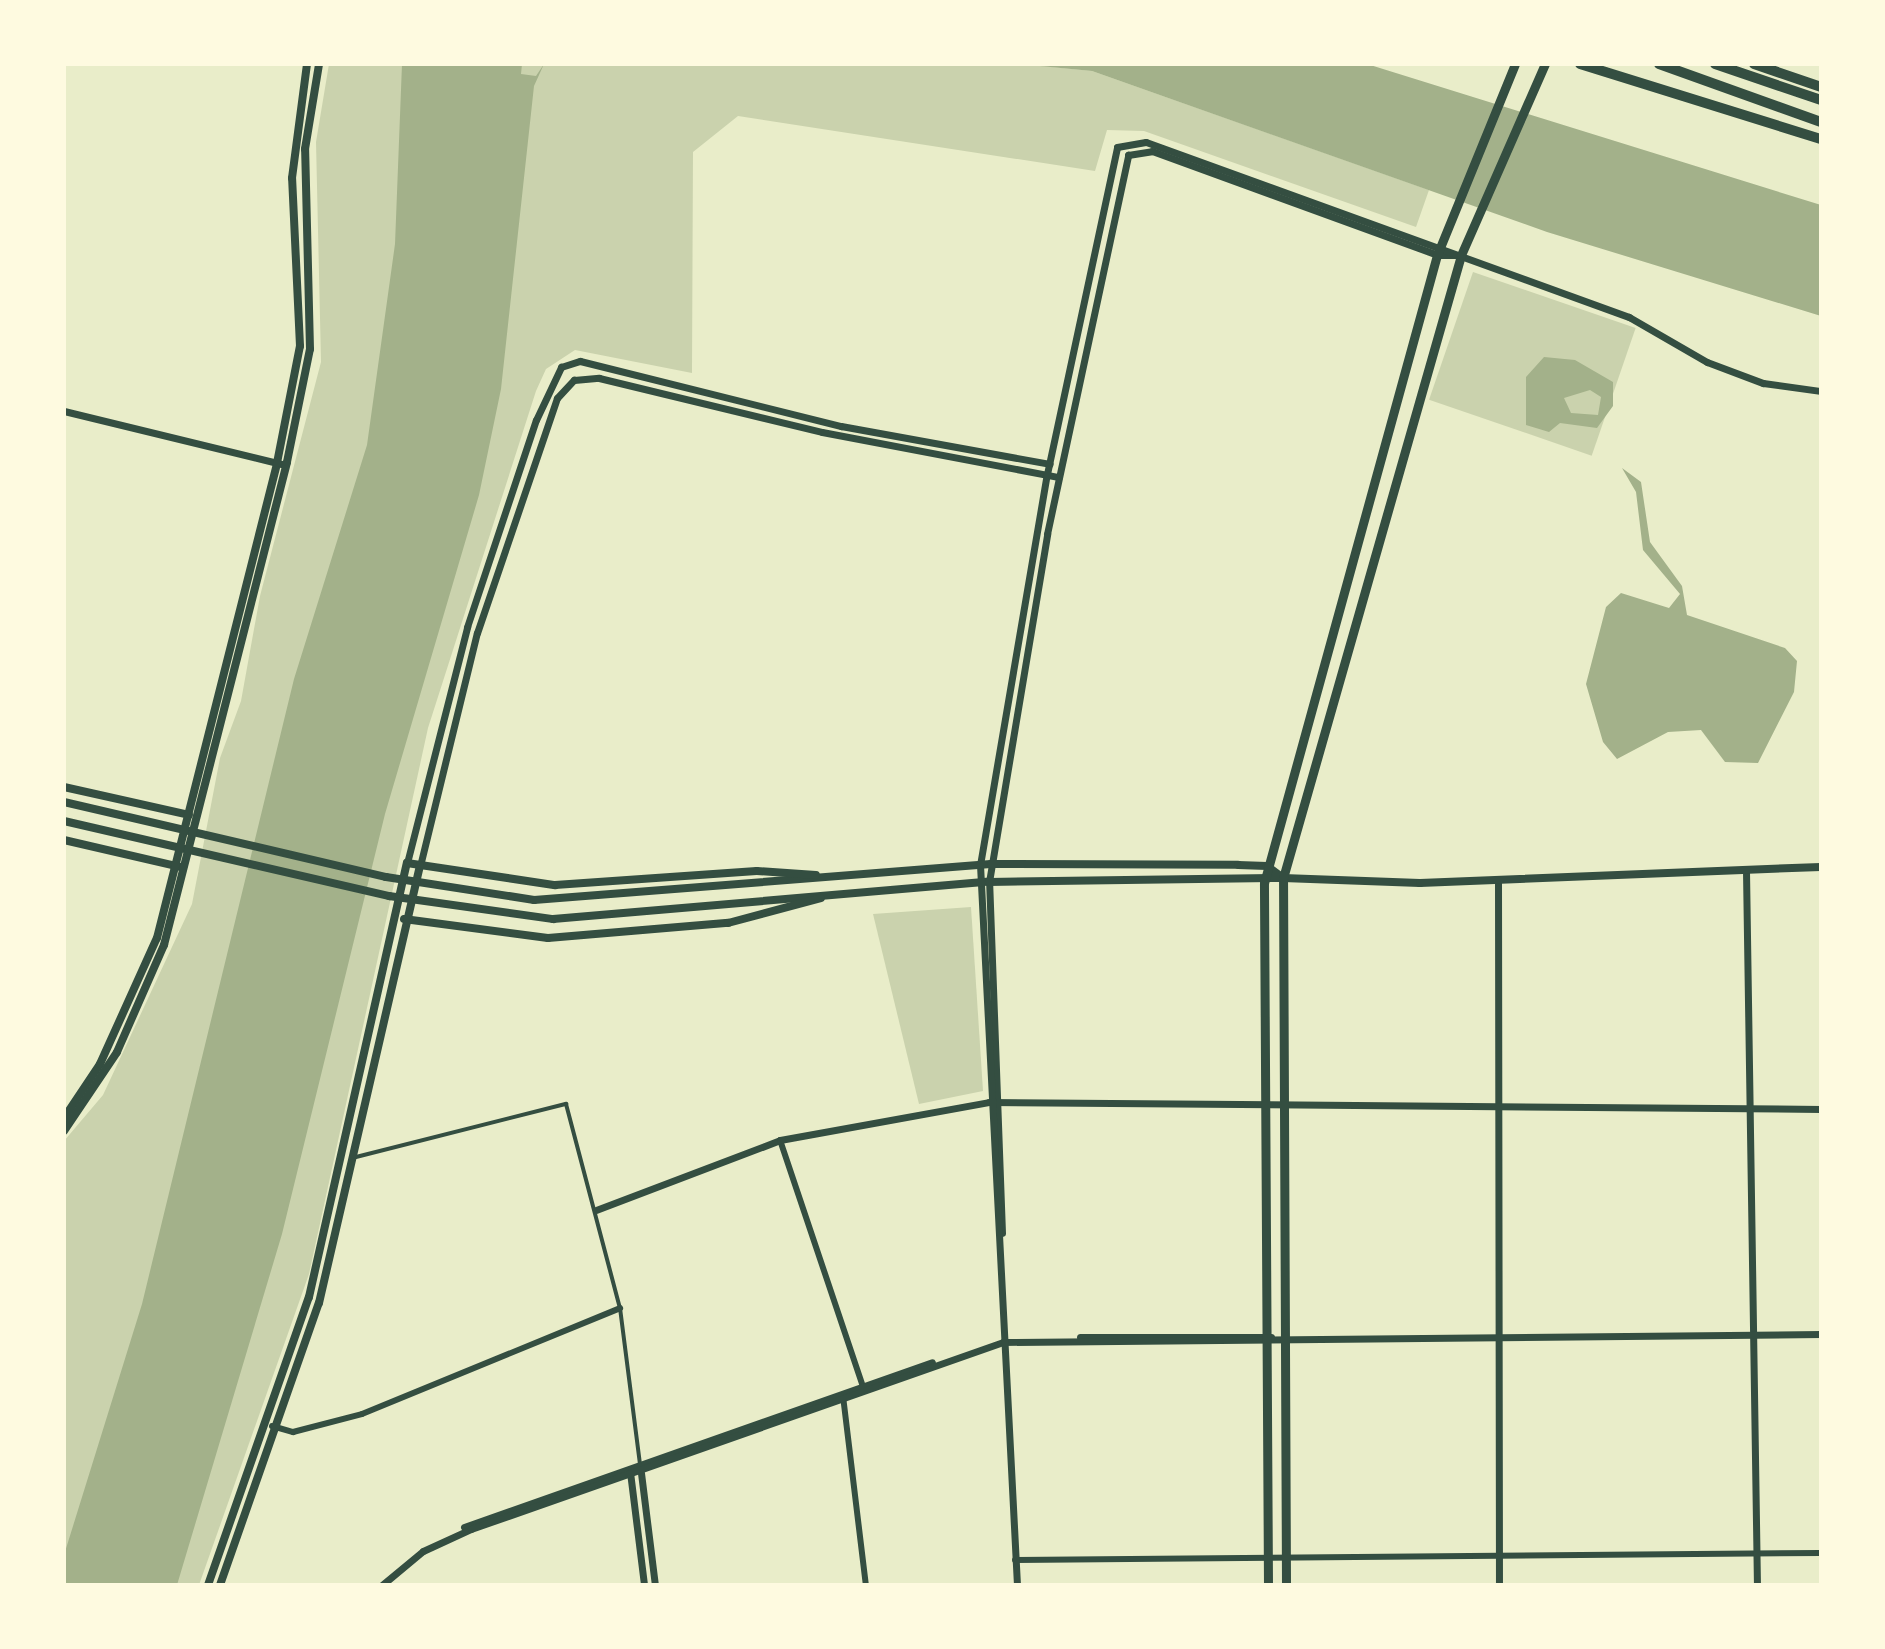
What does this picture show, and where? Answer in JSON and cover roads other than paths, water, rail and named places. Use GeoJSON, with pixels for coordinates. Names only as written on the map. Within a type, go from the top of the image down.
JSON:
{"type":"FeatureCollection","features":[{"type":"Feature","properties":{"kind":"highway"},"geometry":{"type":"LineString","coordinates":[[1580,64],[1821,139]]}},
{"type":"Feature","properties":{"kind":"highway"},"geometry":{"type":"LineString","coordinates":[[1659,64],[1821,122]]}},
{"type":"Feature","properties":{"kind":"highway"},"geometry":{"type":"LineString","coordinates":[[1715,64],[1821,100]]}},
{"type":"Feature","properties":{"kind":"highway"},"geometry":{"type":"LineString","coordinates":[[1754,64],[1821,87]]}},
{"type":"Feature","properties":{"kind":"main road"},"geometry":{"type":"LineString","coordinates":[[281,464],[300,346],[292,178],[307,64]]}},
{"type":"Feature","properties":{"kind":"main road"},"geometry":{"type":"LineString","coordinates":[[64,1131],[143,1000],[182,867],[191,815],[310,349],[305,149],[319,64]]}},
{"type":"Feature","properties":{"kind":"main road"},"geometry":{"type":"LineString","coordinates":[[1286,1585],[1281,1106],[1283,878],[1461,255],[1545,64]]}},
{"type":"Feature","properties":{"kind":"main road"},"geometry":{"type":"LineString","coordinates":[[1268,1585],[1264,883],[1438,251],[1453,207],[1514,66]]}},
{"type":"Feature","properties":{"kind":"main road"},"geometry":{"type":"LineString","coordinates":[[64,787],[191,815]]}},
{"type":"Feature","properties":{"kind":"main road"},"geometry":{"type":"LineString","coordinates":[[64,802],[506,897],[756,887],[824,876],[991,864],[1267,866],[1283,878]]}},
{"type":"Feature","properties":{"kind":"main road"},"geometry":{"type":"LineString","coordinates":[[64,821],[498,914],[553,919],[984,883],[1264,883],[1283,878],[1498,881],[1821,867]]}},
{"type":"Feature","properties":{"kind":"main road"},"geometry":{"type":"LineString","coordinates":[[64,840],[182,867]]}},
{"type":"Feature","properties":{"kind":"main road"},"geometry":{"type":"LineString","coordinates":[[208,1585],[315,1272],[407,863],[555,885],[757,871],[824,876]]}},
{"type":"Feature","properties":{"kind":"main road"},"geometry":{"type":"LineString","coordinates":[[220,1585],[319,1303],[356,1157],[420,866]]}},
{"type":"Feature","properties":{"kind":"main road"},"geometry":{"type":"LineString","coordinates":[[64,1118],[133,998],[182,867]]}},
{"type":"Feature","properties":{"kind":"main road"},"geometry":{"type":"LineString","coordinates":[[396,917],[483,933],[604,935],[728,923],[827,896]]}},
{"type":"Feature","properties":{"kind":"street"},"geometry":{"type":"LineString","coordinates":[[1017,1560],[992,1102],[984,883],[980,865],[1047,474],[1122,142],[1146,142],[1438,251]]}},
{"type":"Feature","properties":{"kind":"street"},"geometry":{"type":"LineString","coordinates":[[984,883],[991,864],[1060,466],[1132,151],[1152,151],[1438,251],[1461,255],[1629,317],[1707,362],[1763,383],[1821,391]]}},
{"type":"Feature","properties":{"kind":"street"},"geometry":{"type":"LineString","coordinates":[[407,863],[467,627],[561,367],[580,361],[841,426],[1060,466]]}},
{"type":"Feature","properties":{"kind":"street"},"geometry":{"type":"LineString","coordinates":[[420,866],[477,633],[557,398],[574,380],[599,378],[822,432],[1059,477]]}},
{"type":"Feature","properties":{"kind":"street"},"geometry":{"type":"LineString","coordinates":[[64,411],[281,464]]}},
{"type":"Feature","properties":{"kind":"street"},"geometry":{"type":"LineString","coordinates":[[1746,871],[1758,1335],[1757,1585]]}},
{"type":"Feature","properties":{"kind":"street"},"geometry":{"type":"LineString","coordinates":[[1498,881],[1500,1107],[1496,1340],[1499,1585]]}},
{"type":"Feature","properties":{"kind":"street"},"geometry":{"type":"LineString","coordinates":[[596,1210],[780,1140],[992,1102],[1821,1109]]}},
{"type":"Feature","properties":{"kind":"street"},"geometry":{"type":"LineString","coordinates":[[356,1157],[566,1104],[620,1308],[655,1585]]}},
{"type":"Feature","properties":{"kind":"street"},"geometry":{"type":"LineString","coordinates":[[780,1140],[864,1389]]}},
{"type":"Feature","properties":{"kind":"street"},"geometry":{"type":"LineString","coordinates":[[265,1423],[293,1432],[362,1414],[620,1308]]}},
{"type":"Feature","properties":{"kind":"street"},"geometry":{"type":"LineString","coordinates":[[380,1585],[410,1555],[472,1524],[641,1470],[843,1396],[1021,1337],[1496,1340],[1821,1334]]}},
{"type":"Feature","properties":{"kind":"street"},"geometry":{"type":"LineString","coordinates":[[1006,1341],[1266,1339]]}},
{"type":"Feature","properties":{"kind":"street"},"geometry":{"type":"LineString","coordinates":[[1006,1341],[1004,1356],[1019,1585]]}},
{"type":"Feature","properties":{"kind":"street"},"geometry":{"type":"LineString","coordinates":[[843,1396],[866,1585]]}},
{"type":"Feature","properties":{"kind":"street"},"geometry":{"type":"LineString","coordinates":[[630,1473],[644,1585]]}},
{"type":"Feature","properties":{"kind":"street"},"geometry":{"type":"LineString","coordinates":[[1017,1560],[1286,1558],[1499,1552],[1821,1553]]}}]}
